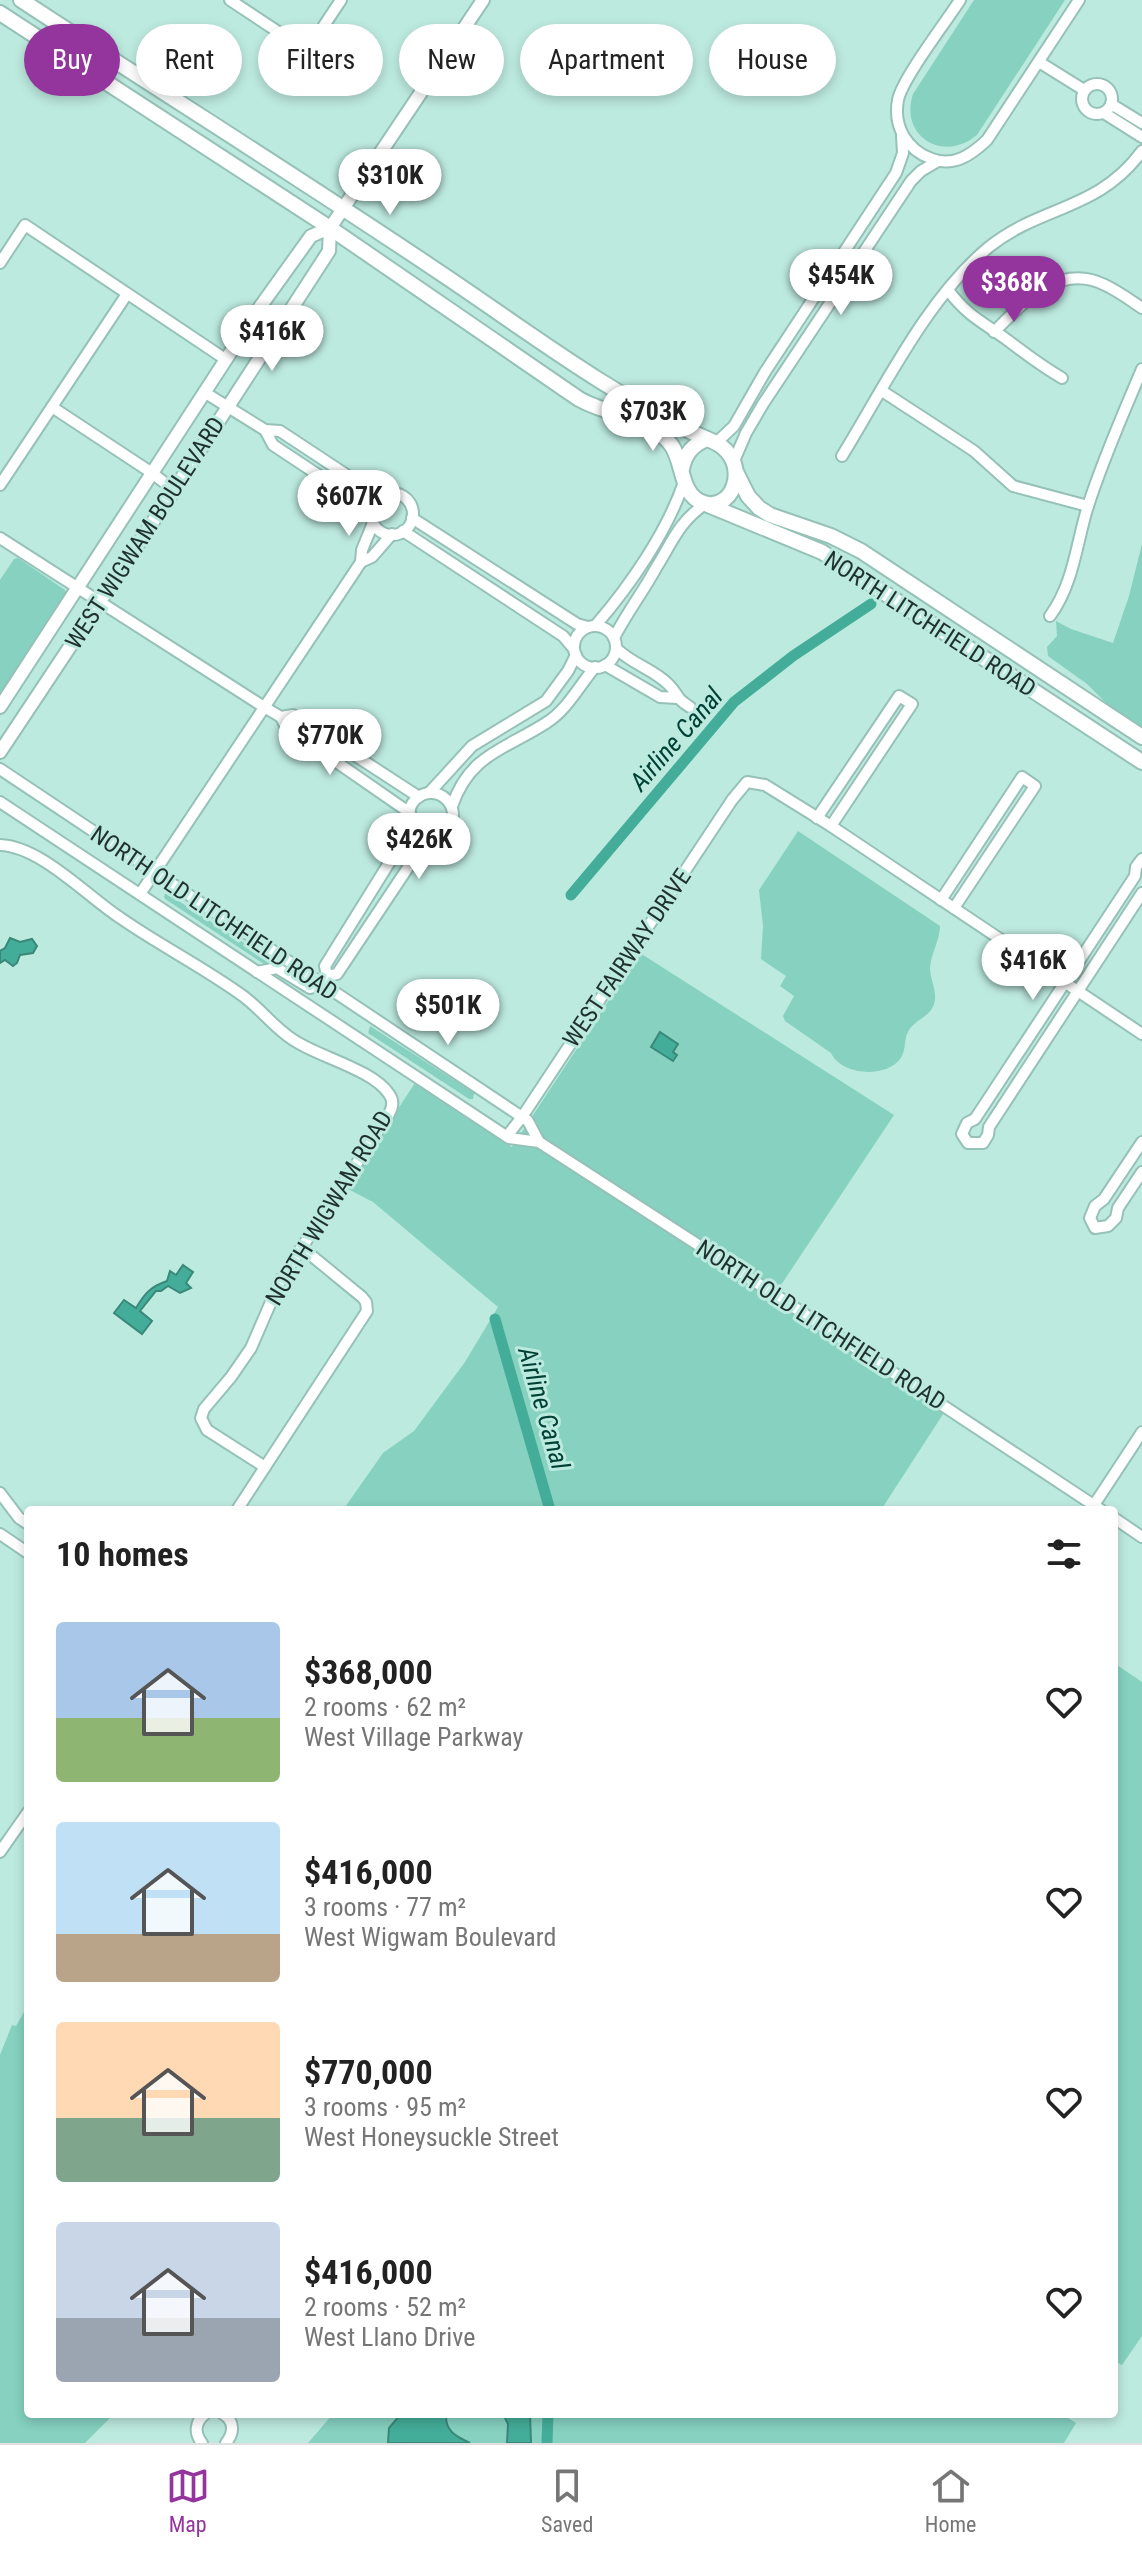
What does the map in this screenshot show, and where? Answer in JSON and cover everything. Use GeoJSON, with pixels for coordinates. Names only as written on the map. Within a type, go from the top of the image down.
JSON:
{"type":"FeatureCollection","features":[{"type":"Feature","properties":{"kind":"main road"},"geometry":{"type":"LineString","coordinates":[[0,13],[330,228],[579,399],[654,429],[672,447],[691,495],[707,504],[718,503],[728,496],[733,487],[735,466],[725,447],[678,426],[573,362],[343,208],[21,0]]}},
{"type":"Feature","properties":{"kind":"main road"},"geometry":{"type":"LineString","coordinates":[[683,475],[684,459],[690,449],[698,442],[712,441]]}},
{"type":"Feature","properties":{"kind":"main road","name":"NORTH LITCHFIELD ROAD"},"geometry":{"type":"LineString","coordinates":[[735,466],[748,496],[759,508],[861,551],[1142,737]]}},
{"type":"Feature","properties":{"kind":"main road","name":"NORTH LITCHFIELD ROAD"},"geometry":{"type":"LineString","coordinates":[[707,504],[822,552],[851,569],[1142,762]]}},
{"type":"Feature","properties":{"kind":"street"},"geometry":{"type":"LineString","coordinates":[[230,0],[307,51],[341,0]]}},
{"type":"Feature","properties":{"kind":"street","name":"WEST WIGWAM BOULEVARD"},"geometry":{"type":"LineString","coordinates":[[0,752],[95,600],[174,490],[329,251],[330,228],[483,0]]}},
{"type":"Feature","properties":{"kind":"street"},"geometry":{"type":"LineString","coordinates":[[712,441],[734,426],[765,372],[901,164],[903,153],[898,102],[901,91],[960,0]]}},
{"type":"Feature","properties":{"kind":"street"},"geometry":{"type":"LineString","coordinates":[[902,134],[909,146],[938,161],[956,161],[972,154],[987,140],[1079,0]]}},
{"type":"Feature","properties":{"kind":"street"},"geometry":{"type":"LineString","coordinates":[[1039,62],[1084,90]]}},
{"type":"Feature","properties":{"kind":"street"},"geometry":{"type":"LineString","coordinates":[[1108,108],[1109,91],[1102,84],[1092,84],[1084,90],[1081,100],[1085,110],[1094,114],[1108,108],[1142,123]]}},
{"type":"Feature","properties":{"kind":"street"},"geometry":{"type":"LineString","coordinates":[[1108,108],[1142,137]]}},
{"type":"Feature","properties":{"kind":"street"},"geometry":{"type":"LineString","coordinates":[[842,456],[892,370],[948,290],[988,248],[1015,229],[1073,206],[1117,181],[1142,151]]}},
{"type":"Feature","properties":{"kind":"street"},"geometry":{"type":"LineString","coordinates":[[735,466],[746,433],[763,404],[877,232],[911,181],[938,161]]}},
{"type":"Feature","properties":{"kind":"street"},"geometry":{"type":"LineString","coordinates":[[863,223],[877,232]]}},
{"type":"Feature","properties":{"kind":"street"},"geometry":{"type":"LineString","coordinates":[[0,263],[25,225],[225,359]]}},
{"type":"Feature","properties":{"kind":"street","name":"WEST WIGWAM BOULEVARD"},"geometry":{"type":"LineString","coordinates":[[0,707],[225,359],[311,236],[330,228]]}},
{"type":"Feature","properties":{"kind":"street"},"geometry":{"type":"LineString","coordinates":[[994,332],[1032,296],[1049,284],[1069,279],[1085,278],[1100,282],[1142,308]]}},
{"type":"Feature","properties":{"kind":"street"},"geometry":{"type":"LineString","coordinates":[[948,290],[971,317],[1062,378]]}},
{"type":"Feature","properties":{"kind":"street"},"geometry":{"type":"LineString","coordinates":[[0,485],[127,294]]}},
{"type":"Feature","properties":{"kind":"street"},"geometry":{"type":"LineString","coordinates":[[1050,616],[1069,583],[1088,506],[1142,369]]}},
{"type":"Feature","properties":{"kind":"street"},"geometry":{"type":"LineString","coordinates":[[882,391],[974,451],[1013,486],[1088,506]]}},
{"type":"Feature","properties":{"kind":"street"},"geometry":{"type":"LineString","coordinates":[[204,392],[265,430],[280,431],[380,497]]}},
{"type":"Feature","properties":{"kind":"street"},"geometry":{"type":"LineString","coordinates":[[52,407],[174,490]]}},
{"type":"Feature","properties":{"kind":"street"},"geometry":{"type":"LineString","coordinates":[[265,430],[273,445],[371,510]]}},
{"type":"Feature","properties":{"kind":"street"},"geometry":{"type":"LineString","coordinates":[[683,475],[677,502],[659,537],[607,612],[577,635],[575,652],[567,672],[546,701],[472,746],[412,804],[412,826],[417,831],[429,836],[438,835],[450,826],[458,790],[476,765],[493,751],[547,723],[614,655],[615,643],[676,531],[689,515],[707,504]]}},
{"type":"Feature","properties":{"kind":"street"},"geometry":{"type":"LineString","coordinates":[[140,894],[361,562],[362,550],[373,523],[371,510],[380,497],[395,493],[404,497],[412,509],[412,518],[372,557],[361,562]]}},
{"type":"Feature","properties":{"kind":"street"},"geometry":{"type":"LineString","coordinates":[[412,518],[577,624],[607,630],[623,656],[669,685],[677,698],[690,707]]}},
{"type":"Feature","properties":{"kind":"street"},"geometry":{"type":"LineString","coordinates":[[373,523],[381,531],[398,533],[563,636],[585,665],[600,666],[660,697],[677,698]]}},
{"type":"Feature","properties":{"kind":"street"},"geometry":{"type":"LineString","coordinates":[[0,538],[281,717],[286,727],[410,813]]}},
{"type":"Feature","properties":{"kind":"street"},"geometry":{"type":"LineString","coordinates":[[831,826],[912,704],[899,696],[817,818],[1142,1034]]}},
{"type":"Feature","properties":{"kind":"street"},"geometry":{"type":"LineString","coordinates":[[281,717],[293,715],[424,795],[443,796],[452,806]]}},
{"type":"Feature","properties":{"kind":"street"},"geometry":{"type":"LineString","coordinates":[[859,756],[872,764]]}},
{"type":"Feature","properties":{"kind":"street","name":"NORTH OLD LITCHFIELD ROAD"},"geometry":{"type":"LineString","coordinates":[[0,769],[155,873],[324,980],[528,1121],[539,1142]]}},
{"type":"Feature","properties":{"kind":"street"},"geometry":{"type":"LineString","coordinates":[[941,900],[1022,777],[1035,786],[954,908]]}},
{"type":"Feature","properties":{"kind":"street","name":"WEST FAIRWAY DRIVE"},"geometry":{"type":"LineString","coordinates":[[507,1136],[747,782],[765,785],[817,818]]}},
{"type":"Feature","properties":{"kind":"street","name":"NORTH OLD LITCHFIELD ROAD"},"geometry":{"type":"LineString","coordinates":[[0,802],[507,1136],[539,1142],[1095,1506]]}},
{"type":"Feature","properties":{"kind":"street"},"geometry":{"type":"LineString","coordinates":[[324,980],[325,966],[412,826]]}},
{"type":"Feature","properties":{"kind":"street"},"geometry":{"type":"LineString","coordinates":[[257,972],[277,968],[310,988],[337,974],[429,836]]}},
{"type":"Feature","properties":{"kind":"street"},"geometry":{"type":"LineString","coordinates":[[983,836],[996,844]]}},
{"type":"Feature","properties":{"kind":"street","name":"NORTH WIGWAM ROAD"},"geometry":{"type":"LineString","coordinates":[[0,845],[28,853],[75,883],[143,934],[245,997],[286,1036],[361,1074],[384,1089],[391,1098],[392,1106],[387,1117],[273,1293],[251,1348],[201,1415],[202,1424],[209,1432],[265,1467]]}},
{"type":"Feature","properties":{"kind":"street"},"geometry":{"type":"LineString","coordinates":[[1142,859],[1136,867],[1135,876],[1066,984],[975,1119],[967,1123],[962,1134],[968,1143],[983,1143],[989,1127],[1142,893]]}},
{"type":"Feature","properties":{"kind":"street"},"geometry":{"type":"LineString","coordinates":[[1109,916],[1122,924]]}},
{"type":"Feature","properties":{"kind":"street"},"geometry":{"type":"LineString","coordinates":[[1012,1065],[1024,1073]]}},
{"type":"Feature","properties":{"kind":"street"},"geometry":{"type":"LineString","coordinates":[[1141,1146],[1104,1199],[1095,1206],[1090,1218],[1095,1228],[1108,1226],[1116,1218],[1118,1208],[1142,1172]]}},
{"type":"Feature","properties":{"kind":"street"},"geometry":{"type":"LineString","coordinates":[[240,1506],[367,1311],[362,1297],[301,1247]]}},
{"type":"Feature","properties":{"kind":"street"},"geometry":{"type":"LineString","coordinates":[[1099,1506],[1142,1432]]}},
{"type":"Feature","properties":{"kind":"street"},"geometry":{"type":"LineString","coordinates":[[0,1493],[24,1521]]}},
{"type":"Feature","properties":{"kind":"street"},"geometry":{"type":"LineString","coordinates":[[1118,1521],[1142,1537]]}},
{"type":"Feature","properties":{"kind":"street"},"geometry":{"type":"LineString","coordinates":[[0,1534],[24,1550]]}},
{"type":"Feature","properties":{"kind":"street"},"geometry":{"type":"LineString","coordinates":[[0,1852],[24,1818]]}},
{"type":"Feature","properties":{"kind":"street"},"geometry":{"type":"LineString","coordinates":[[200,2418],[197,2429],[202,2443]]}},
{"type":"Feature","properties":{"kind":"street"},"geometry":{"type":"LineString","coordinates":[[226,2443],[233,2427],[228,2418]]}},
{"type":"Feature","properties":{"kind":"shaded area"},"geometry":{"type":"Polygon","coordinates":[[[974,0],[1065,0],[977,135],[964,143],[939,146],[918,133],[912,122],[910,109],[913,94],[974,0]]]}},
{"type":"Feature","properties":{"kind":"shaded area"},"geometry":{"type":"Polygon","coordinates":[[[1142,544],[1142,731],[1118,715],[1087,684],[1048,656],[1047,647],[1057,636],[1056,621],[1113,643],[1142,544]]]}},
{"type":"Feature","properties":{"kind":"shaded area"},"geometry":{"type":"Polygon","coordinates":[[[18,558],[65,590],[67,595],[0,701],[0,580],[14,559],[18,558]]]}},
{"type":"Feature","properties":{"kind":"shaded area"},"geometry":{"type":"Polygon","coordinates":[[[798,831],[940,926],[930,968],[934,1004],[909,1030],[900,1059],[885,1069],[864,1072],[844,1066],[831,1053],[785,1021],[783,1016],[794,996],[780,986],[786,976],[761,959],[763,926],[759,890],[798,831]]]}},
{"type":"Feature","properties":{"kind":"shaded area"},"geometry":{"type":"Polygon","coordinates":[[[166,893],[277,964],[273,970],[165,899],[166,893]]]}},
{"type":"Feature","properties":{"kind":"shaded area"},"geometry":{"type":"Polygon","coordinates":[[[10,938],[20,942],[32,939],[37,946],[33,953],[20,955],[13,966],[5,960],[0,963],[0,951],[10,938]]]}},
{"type":"Feature","properties":{"kind":"shaded area"},"geometry":{"type":"Polygon","coordinates":[[[640,953],[894,1115],[775,1294],[947,1408],[884,1506],[346,1506],[383,1453],[414,1431],[465,1362],[498,1307],[373,1202],[346,1188],[415,1083],[512,1147],[640,953]]]}},
{"type":"Feature","properties":{"kind":"shaded area"},"geometry":{"type":"Polygon","coordinates":[[[370,1026],[474,1093],[473,1099],[368,1033],[370,1026]]]}},
{"type":"Feature","properties":{"kind":"shaded area"},"geometry":{"type":"Polygon","coordinates":[[[660,1032],[678,1044],[673,1052],[677,1055],[673,1061],[651,1047],[660,1032]]]}},
{"type":"Feature","properties":{"kind":"shaded area"},"geometry":{"type":"Polygon","coordinates":[[[183,1265],[193,1272],[186,1283],[191,1288],[180,1293],[168,1286],[156,1291],[140,1311],[152,1321],[142,1334],[114,1313],[124,1300],[136,1308],[148,1291],[167,1281],[170,1271],[176,1275],[183,1265]]]}},
{"type":"Feature","properties":{"kind":"shaded area"},"geometry":{"type":"Polygon","coordinates":[[[1118,1666],[1142,1682],[1142,2336],[1122,2365],[1118,2363],[1118,1666]]]}},
{"type":"Feature","properties":{"kind":"shaded area"},"geometry":{"type":"Polygon","coordinates":[[[24,2012],[24,2418],[110,2418],[85,2443],[0,2443],[0,2055],[12,2025],[16,2026],[24,2012]]]}},
{"type":"Feature","properties":{"kind":"shaded area"},"geometry":{"type":"Polygon","coordinates":[[[330,2418],[1068,2418],[1076,2423],[1064,2443],[308,2443],[330,2418]]]}},
{"type":"Feature","properties":{"kind":"shaded area"},"geometry":{"type":"Polygon","coordinates":[[[398,2418],[446,2418],[452,2432],[470,2443],[388,2443],[389,2428],[398,2418]]]}},
{"type":"Feature","properties":{"kind":"shaded area"},"geometry":{"type":"Polygon","coordinates":[[[505,2418],[530,2418],[531,2443],[507,2443],[508,2424],[505,2418]]]}},
{"type":"Feature","properties":{"kind":"waterway","name":"Airline Canal"},"geometry":{"type":"LineString","coordinates":[[571,895],[734,702],[793,656],[871,604]]}},
{"type":"Feature","properties":{"kind":"waterway","name":"Airline Canal"},"geometry":{"type":"LineString","coordinates":[[495,1319],[549,1506]]}},
{"type":"Feature","properties":{"kind":"waterway","name":"Airline Canal"},"geometry":{"type":"LineString","coordinates":[[547,2443],[548,2418]]}}]}
